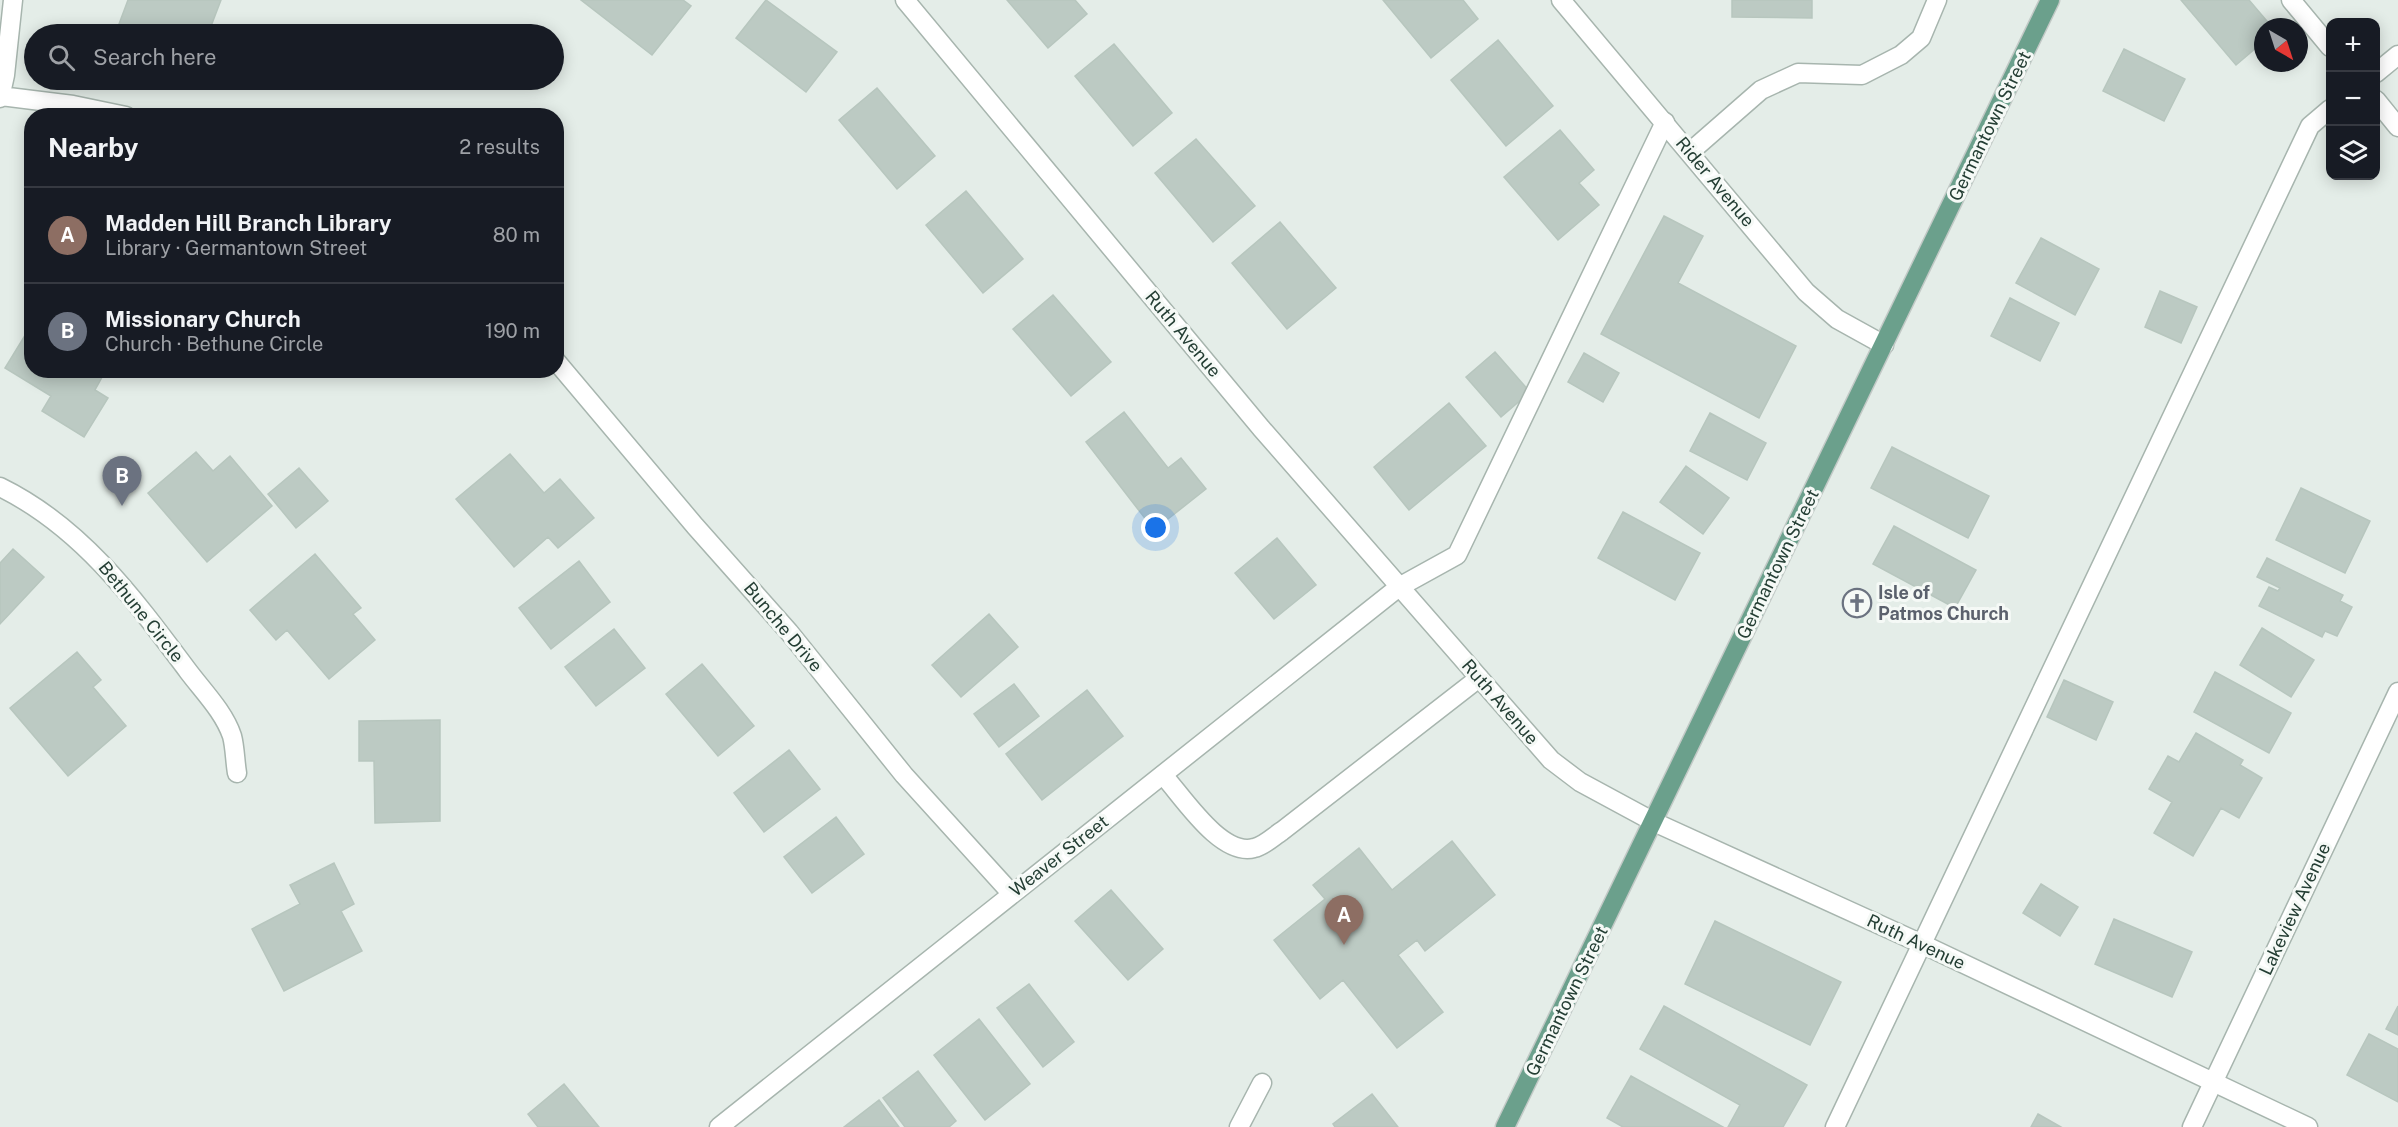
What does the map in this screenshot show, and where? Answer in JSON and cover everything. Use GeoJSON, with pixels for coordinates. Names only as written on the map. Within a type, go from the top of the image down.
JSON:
{"type":"FeatureCollection","features":[{"type":"Feature","properties":{"kind":"main road","name":"Germantown Street"},"geometry":{"type":"LineString","coordinates":[[1505,1127],[2050,0]]}},
{"type":"Feature","properties":{"kind":"street"},"geometry":{"type":"LineString","coordinates":[[13,0],[6,75],[0,97],[87,108]]}},
{"type":"Feature","properties":{"kind":"street","name":"Ruth Avenue"},"geometry":{"type":"LineString","coordinates":[[906,0],[1262,428],[1551,760],[1580,782],[1654,822],[1922,944],[2308,1127]]}},
{"type":"Feature","properties":{"kind":"street","name":"Rider Avenue"},"geometry":{"type":"LineString","coordinates":[[1561,0],[1806,292],[1837,319],[1884,345]]}},
{"type":"Feature","properties":{"kind":"street"},"geometry":{"type":"LineString","coordinates":[[1690,152],[1761,90],[1798,74],[1863,75],[1900,55],[1921,38],[1937,0]]}},
{"type":"Feature","properties":{"kind":"street"},"geometry":{"type":"LineString","coordinates":[[2291,0],[2326,41]]}},
{"type":"Feature","properties":{"kind":"street"},"geometry":{"type":"LineString","coordinates":[[2377,72],[2398,55]]}},
{"type":"Feature","properties":{"kind":"street"},"geometry":{"type":"LineString","coordinates":[[2380,105],[2398,127]]}},
{"type":"Feature","properties":{"kind":"street"},"geometry":{"type":"LineString","coordinates":[[1835,1127],[2310,126],[2326,113]]}},
{"type":"Feature","properties":{"kind":"street","name":"Weaver Street"},"geometry":{"type":"LineString","coordinates":[[719,1127],[741,1120],[1011,893],[1399,587],[1457,555],[1665,122]]}},
{"type":"Feature","properties":{"kind":"street","name":"Bunche Drive"},"geometry":{"type":"LineString","coordinates":[[564,371],[694,526],[789,632],[904,775],[1011,893]]}},
{"type":"Feature","properties":{"kind":"street","name":"Bethune Circle"},"geometry":{"type":"LineString","coordinates":[[0,487],[41,509],[64,526],[146,615],[220,714],[232,736],[237,772]]}},
{"type":"Feature","properties":{"kind":"street"},"geometry":{"type":"LineString","coordinates":[[1163,775],[1218,838],[1238,849],[1255,848],[1282,831],[1479,678]]}},
{"type":"Feature","properties":{"kind":"street","name":"Lakeview Avenue"},"geometry":{"type":"LineString","coordinates":[[2192,1127],[2398,692]]}},
{"type":"Feature","properties":{"kind":"street"},"geometry":{"type":"LineString","coordinates":[[1239,1127],[1262,1083]]}},
{"type":"Feature","properties":{"kind":"building"},"geometry":{"type":"Polygon","coordinates":[[[128,0],[221,0],[212,24],[119,24],[128,0]]]}},
{"type":"Feature","properties":{"kind":"building"},"geometry":{"type":"Polygon","coordinates":[[[581,0],[683,0],[691,6],[652,55],[581,0]]]}},
{"type":"Feature","properties":{"kind":"building"},"geometry":{"type":"Polygon","coordinates":[[[766,0],[837,52],[806,92],[736,38],[766,0]]]}},
{"type":"Feature","properties":{"kind":"building"},"geometry":{"type":"Polygon","coordinates":[[[1007,0],[1075,0],[1087,14],[1048,48],[1007,0]]]}},
{"type":"Feature","properties":{"kind":"building"},"geometry":{"type":"Polygon","coordinates":[[[1383,0],[1463,0],[1478,19],[1431,58],[1383,0]]]}},
{"type":"Feature","properties":{"kind":"building"},"geometry":{"type":"Polygon","coordinates":[[[1732,0],[1812,0],[1812,18],[1732,17],[1732,0]]]}},
{"type":"Feature","properties":{"kind":"building"},"geometry":{"type":"Polygon","coordinates":[[[2181,0],[2249,0],[2264,18],[2254,18],[2254,50],[2236,65],[2181,0]]]}},
{"type":"Feature","properties":{"kind":"building"},"geometry":{"type":"Polygon","coordinates":[[[1498,40],[1553,106],[1506,146],[1451,80],[1498,40]]]}},
{"type":"Feature","properties":{"kind":"building"},"geometry":{"type":"Polygon","coordinates":[[[1114,44],[1172,113],[1133,146],[1075,76],[1114,44]]]}},
{"type":"Feature","properties":{"kind":"building"},"geometry":{"type":"Polygon","coordinates":[[[2124,49],[2185,79],[2164,121],[2103,91],[2124,49]]]}},
{"type":"Feature","properties":{"kind":"building"},"geometry":{"type":"Polygon","coordinates":[[[877,88],[935,156],[897,189],[839,120],[877,88]]]}},
{"type":"Feature","properties":{"kind":"building"},"geometry":{"type":"Polygon","coordinates":[[[1560,130],[1594,170],[1579,183],[1599,205],[1558,240],[1504,177],[1560,130]]]}},
{"type":"Feature","properties":{"kind":"building"},"geometry":{"type":"Polygon","coordinates":[[[1196,139],[1255,206],[1213,242],[1155,173],[1196,139]]]}},
{"type":"Feature","properties":{"kind":"building"},"geometry":{"type":"Polygon","coordinates":[[[966,191],[1023,259],[983,293],[926,225],[966,191]]]}},
{"type":"Feature","properties":{"kind":"building"},"geometry":{"type":"Polygon","coordinates":[[[1664,216],[1703,236],[1678,283],[1796,346],[1759,418],[1601,334],[1664,216]]]}},
{"type":"Feature","properties":{"kind":"building"},"geometry":{"type":"Polygon","coordinates":[[[1280,222],[1336,288],[1287,329],[1232,263],[1280,222]]]}},
{"type":"Feature","properties":{"kind":"building"},"geometry":{"type":"Polygon","coordinates":[[[2041,238],[2099,269],[2075,315],[2016,283],[2041,238]]]}},
{"type":"Feature","properties":{"kind":"building"},"geometry":{"type":"Polygon","coordinates":[[[2160,291],[2197,307],[2181,343],[2145,327],[2160,291]]]}},
{"type":"Feature","properties":{"kind":"building"},"geometry":{"type":"Polygon","coordinates":[[[1053,295],[1111,362],[1071,396],[1013,329],[1053,295]]]}},
{"type":"Feature","properties":{"kind":"building"},"geometry":{"type":"Polygon","coordinates":[[[2010,298],[2059,323],[2040,361],[1991,336],[2010,298]]]}},
{"type":"Feature","properties":{"kind":"building"},"geometry":{"type":"Polygon","coordinates":[[[24,337],[24,378],[102,378],[95,390],[108,398],[84,437],[42,411],[51,396],[5,368],[24,337]]]}},
{"type":"Feature","properties":{"kind":"building"},"geometry":{"type":"Polygon","coordinates":[[[1495,352],[1530,392],[1501,417],[1466,377],[1495,352]]]}},
{"type":"Feature","properties":{"kind":"building"},"geometry":{"type":"Polygon","coordinates":[[[1584,353],[1619,373],[1603,402],[1568,382],[1584,353]]]}},
{"type":"Feature","properties":{"kind":"building"},"geometry":{"type":"Polygon","coordinates":[[[1449,403],[1486,446],[1409,510],[1374,467],[1449,403]]]}},
{"type":"Feature","properties":{"kind":"building"},"geometry":{"type":"Polygon","coordinates":[[[1124,412],[1168,468],[1181,458],[1206,489],[1154,530],[1086,442],[1124,412]]]}},
{"type":"Feature","properties":{"kind":"building"},"geometry":{"type":"Polygon","coordinates":[[[1710,413],[1766,443],[1747,480],[1690,451],[1710,413]]]}},
{"type":"Feature","properties":{"kind":"building"},"geometry":{"type":"Polygon","coordinates":[[[1892,447],[1989,496],[1968,538],[1871,488],[1892,447]]]}},
{"type":"Feature","properties":{"kind":"building"},"geometry":{"type":"Polygon","coordinates":[[[196,452],[213,471],[230,456],[272,506],[207,562],[148,493],[196,452]]]}},
{"type":"Feature","properties":{"kind":"building"},"geometry":{"type":"Polygon","coordinates":[[[510,454],[544,493],[560,479],[594,518],[558,548],[548,537],[514,567],[456,499],[510,454]]]}},
{"type":"Feature","properties":{"kind":"building"},"geometry":{"type":"Polygon","coordinates":[[[1686,466],[1729,498],[1703,534],[1660,502],[1686,466]]]}},
{"type":"Feature","properties":{"kind":"building"},"geometry":{"type":"Polygon","coordinates":[[[299,468],[328,501],[296,528],[268,494],[299,468]]]}},
{"type":"Feature","properties":{"kind":"building"},"geometry":{"type":"Polygon","coordinates":[[[2301,488],[2370,521],[2345,573],[2276,540],[2301,488]]]}},
{"type":"Feature","properties":{"kind":"building"},"geometry":{"type":"Polygon","coordinates":[[[1623,512],[1700,553],[1675,600],[1598,558],[1623,512]]]}},
{"type":"Feature","properties":{"kind":"building"},"geometry":{"type":"Polygon","coordinates":[[[1894,526],[1976,570],[1955,608],[1873,564],[1894,526]]]}},
{"type":"Feature","properties":{"kind":"building"},"geometry":{"type":"Polygon","coordinates":[[[1277,538],[1316,585],[1274,619],[1235,573],[1277,538]]]}},
{"type":"Feature","properties":{"kind":"building"},"geometry":{"type":"Polygon","coordinates":[[[13,549],[44,577],[0,624],[0,563],[13,549]]]}},
{"type":"Feature","properties":{"kind":"building"},"geometry":{"type":"Polygon","coordinates":[[[315,554],[361,608],[353,614],[375,640],[329,679],[287,630],[276,640],[250,610],[315,554]]]}},
{"type":"Feature","properties":{"kind":"building"},"geometry":{"type":"Polygon","coordinates":[[[2267,558],[2343,595],[2340,601],[2352,607],[2337,636],[2325,631],[2322,637],[2259,606],[2269,587],[2278,591],[2280,588],[2257,577],[2267,558]]]}},
{"type":"Feature","properties":{"kind":"building"},"geometry":{"type":"Polygon","coordinates":[[[579,561],[610,602],[551,649],[519,608],[579,561]]]}},
{"type":"Feature","properties":{"kind":"building"},"geometry":{"type":"Polygon","coordinates":[[[989,614],[1018,647],[961,697],[932,665],[989,614]]]}},
{"type":"Feature","properties":{"kind":"building"},"geometry":{"type":"Polygon","coordinates":[[[2262,628],[2314,660],[2291,697],[2240,665],[2262,628]]]}},
{"type":"Feature","properties":{"kind":"building"},"geometry":{"type":"Polygon","coordinates":[[[614,629],[645,668],[596,706],[565,667],[614,629]]]}},
{"type":"Feature","properties":{"kind":"building"},"geometry":{"type":"Polygon","coordinates":[[[77,652],[101,680],[93,687],[126,726],[68,776],[10,708],[77,652]]]}},
{"type":"Feature","properties":{"kind":"building"},"geometry":{"type":"Polygon","coordinates":[[[702,664],[754,726],[718,756],[666,694],[702,664]]]}},
{"type":"Feature","properties":{"kind":"building"},"geometry":{"type":"Polygon","coordinates":[[[2215,672],[2291,713],[2269,753],[2194,712],[2215,672]]]}},
{"type":"Feature","properties":{"kind":"building"},"geometry":{"type":"Polygon","coordinates":[[[2064,680],[2113,702],[2096,740],[2047,717],[2064,680]]]}},
{"type":"Feature","properties":{"kind":"building"},"geometry":{"type":"Polygon","coordinates":[[[1014,684],[1039,716],[999,747],[974,714],[1014,684]]]}},
{"type":"Feature","properties":{"kind":"building"},"geometry":{"type":"Polygon","coordinates":[[[1087,690],[1123,736],[1042,800],[1006,754],[1087,690]]]}},
{"type":"Feature","properties":{"kind":"building"},"geometry":{"type":"Polygon","coordinates":[[[440,720],[440,821],[375,823],[374,761],[359,761],[359,721],[440,720]]]}},
{"type":"Feature","properties":{"kind":"building"},"geometry":{"type":"Polygon","coordinates":[[[2196,733],[2243,760],[2240,765],[2262,778],[2239,818],[2221,808],[2193,856],[2154,833],[2172,802],[2149,789],[2168,756],[2179,762],[2196,733]]]}},
{"type":"Feature","properties":{"kind":"building"},"geometry":{"type":"Polygon","coordinates":[[[789,750],[820,789],[764,832],[734,793],[789,750]]]}},
{"type":"Feature","properties":{"kind":"building"},"geometry":{"type":"Polygon","coordinates":[[[836,817],[864,854],[812,893],[784,857],[836,817]]]}},
{"type":"Feature","properties":{"kind":"building"},"geometry":{"type":"Polygon","coordinates":[[[1452,841],[1495,895],[1425,951],[1417,940],[1398,955],[1443,1012],[1397,1048],[1343,980],[1320,999],[1274,940],[1325,899],[1313,885],[1359,848],[1392,890],[1452,841]]]}},
{"type":"Feature","properties":{"kind":"building"},"geometry":{"type":"Polygon","coordinates":[[[334,863],[354,904],[341,911],[362,951],[284,991],[252,929],[300,904],[290,885],[334,863]]]}},
{"type":"Feature","properties":{"kind":"building"},"geometry":{"type":"Polygon","coordinates":[[[2041,884],[2078,907],[2060,936],[2023,913],[2041,884]]]}},
{"type":"Feature","properties":{"kind":"building"},"geometry":{"type":"Polygon","coordinates":[[[1111,890],[1163,949],[1128,980],[1075,921],[1111,890]]]}},
{"type":"Feature","properties":{"kind":"building"},"geometry":{"type":"Polygon","coordinates":[[[2114,919],[2192,952],[2172,997],[2095,964],[2114,919]]]}},
{"type":"Feature","properties":{"kind":"building"},"geometry":{"type":"Polygon","coordinates":[[[1715,921],[1841,982],[1810,1045],[1685,984],[1715,921]]]}},
{"type":"Feature","properties":{"kind":"building"},"geometry":{"type":"Polygon","coordinates":[[[1029,984],[1074,1042],[1043,1067],[997,1008],[1029,984]]]}},
{"type":"Feature","properties":{"kind":"building"},"geometry":{"type":"Polygon","coordinates":[[[1664,1006],[1807,1085],[1783,1127],[1728,1127],[1740,1105],[1640,1049],[1664,1006]]]}},
{"type":"Feature","properties":{"kind":"building"},"geometry":{"type":"Polygon","coordinates":[[[2398,1006],[2398,1035],[2386,1029],[2398,1006]]]}},
{"type":"Feature","properties":{"kind":"building"},"geometry":{"type":"Polygon","coordinates":[[[979,1019],[1030,1084],[985,1120],[934,1055],[979,1019]]]}},
{"type":"Feature","properties":{"kind":"building"},"geometry":{"type":"Polygon","coordinates":[[[2369,1034],[2398,1049],[2398,1102],[2347,1075],[2369,1034]]]}},
{"type":"Feature","properties":{"kind":"building"},"geometry":{"type":"Polygon","coordinates":[[[918,1071],[956,1121],[949,1127],[905,1127],[883,1098],[918,1071]]]}},
{"type":"Feature","properties":{"kind":"building"},"geometry":{"type":"Polygon","coordinates":[[[1631,1076],[1723,1127],[1623,1127],[1607,1118],[1631,1076]]]}},
{"type":"Feature","properties":{"kind":"building"},"geometry":{"type":"Polygon","coordinates":[[[564,1084],[599,1127],[538,1127],[528,1114],[564,1084]]]}},
{"type":"Feature","properties":{"kind":"building"},"geometry":{"type":"Polygon","coordinates":[[[1372,1094],[1398,1127],[1335,1127],[1333,1124],[1372,1094]]]}},
{"type":"Feature","properties":{"kind":"building"},"geometry":{"type":"Polygon","coordinates":[[[879,1100],[899,1127],[844,1127],[879,1100]]]}},
{"type":"Feature","properties":{"kind":"building"},"geometry":{"type":"Polygon","coordinates":[[[2038,1114],[2061,1127],[2031,1127],[2038,1114]]]}},
{"type":"Feature","properties":{"kind":"place","name":"Missionary Church"},"geometry":{"type":"Point","coordinates":[122,506]}},
{"type":"Feature","properties":{"kind":"place","name":"Isle of Patmos Church"},"geometry":{"type":"Point","coordinates":[1857,603]}},
{"type":"Feature","properties":{"kind":"place","name":"Madden Hill Branch Library"},"geometry":{"type":"Point","coordinates":[1344,945]}}]}
